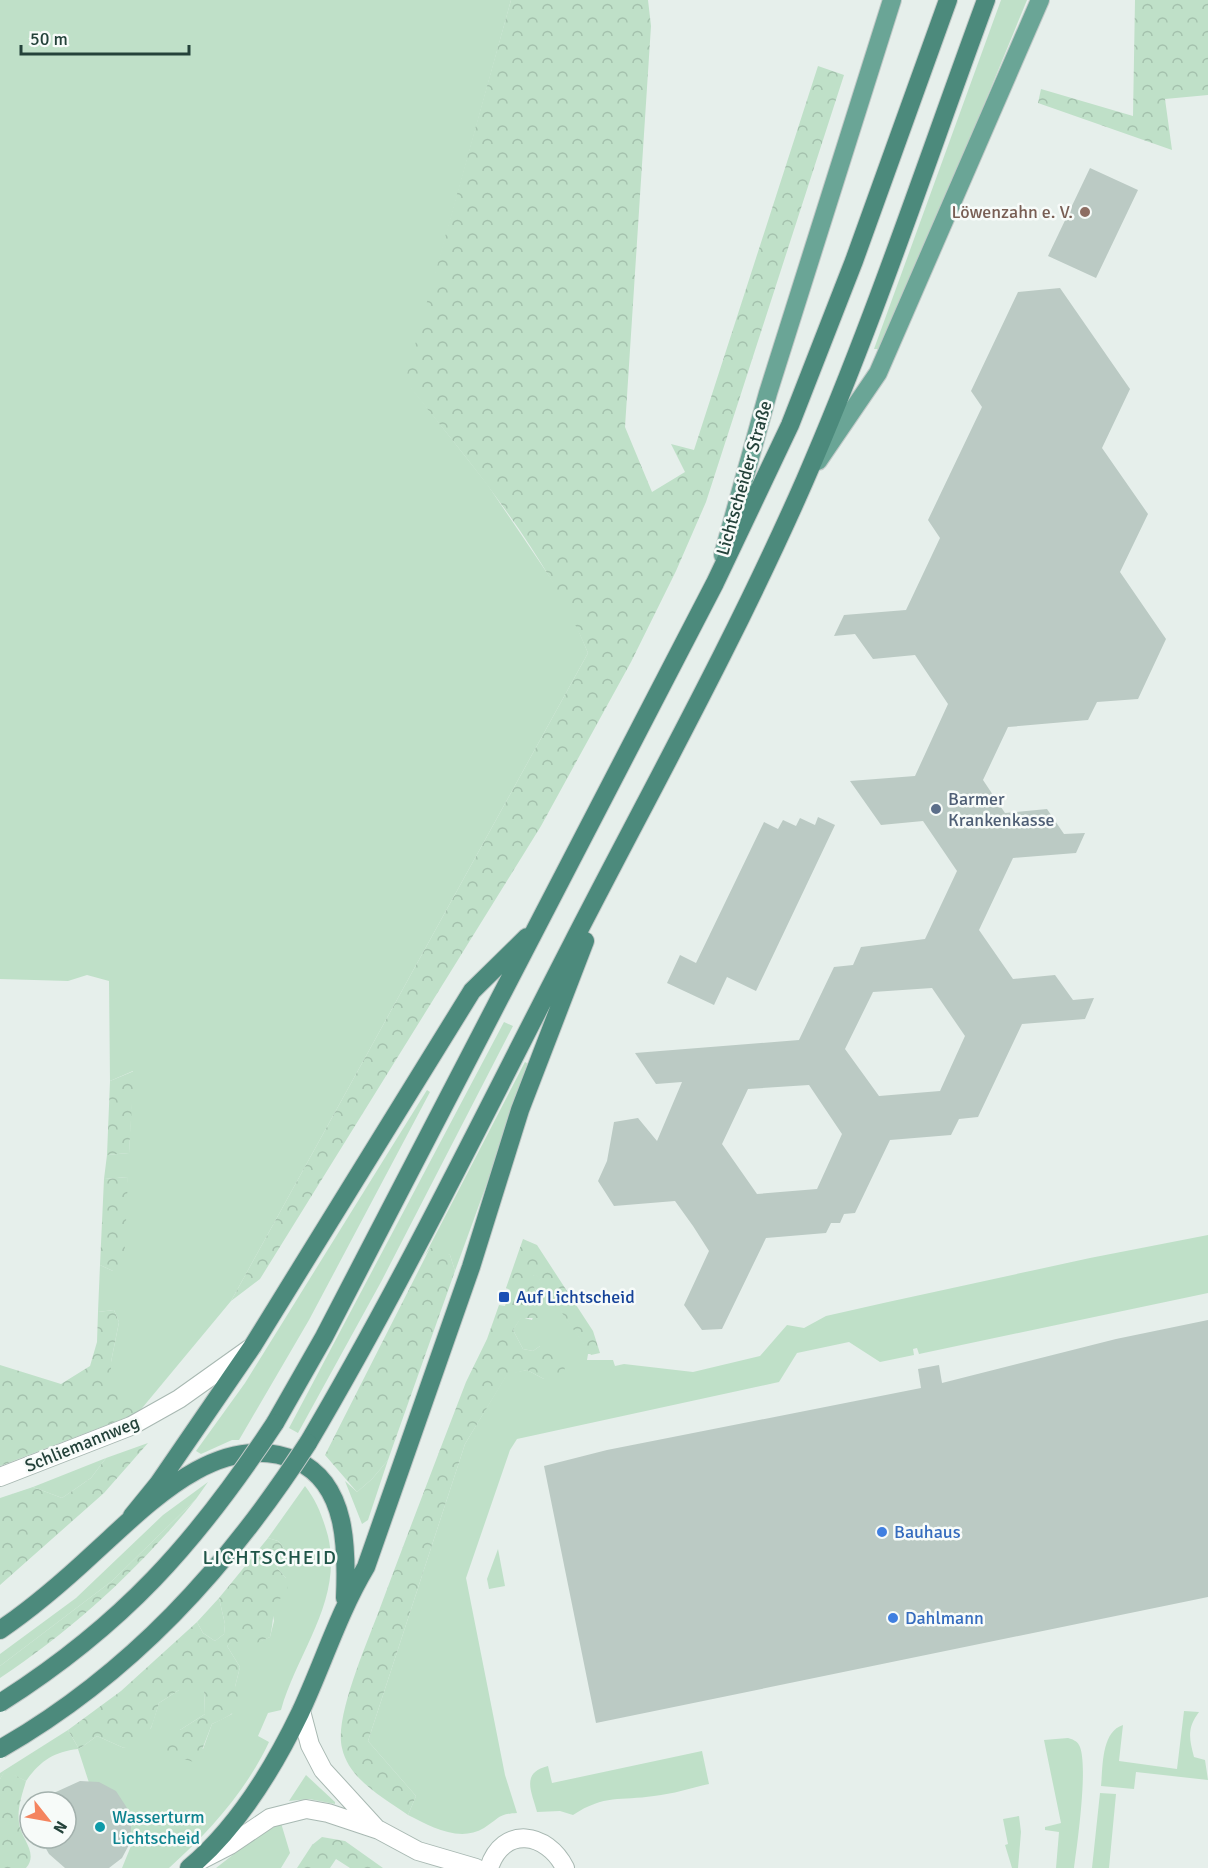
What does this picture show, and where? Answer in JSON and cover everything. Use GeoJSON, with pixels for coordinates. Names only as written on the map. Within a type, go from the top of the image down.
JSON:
{"type":"FeatureCollection","features":[{"type":"Feature","properties":{"kind":"highway"},"geometry":{"type":"LineString","coordinates":[[715,583],[790,425],[854,261],[948,0]]}},
{"type":"Feature","properties":{"kind":"highway"},"geometry":{"type":"LineString","coordinates":[[0,1749],[68,1705],[121,1665],[172,1618],[248,1531],[308,1443],[348,1376],[715,667],[805,480],[871,314],[986,0]]}},
{"type":"Feature","properties":{"kind":"highway","name":"Lichtscheider Straße"},"geometry":{"type":"LineString","coordinates":[[0,1703],[86,1644],[140,1595],[189,1542],[239,1477],[275,1423],[324,1337],[715,583]]}},
{"type":"Feature","properties":{"kind":"highway"},"geometry":{"type":"LineString","coordinates":[[192,1866],[252,1797],[271,1769],[301,1711],[345,1602],[366,1567],[471,1267],[520,1110],[618,855]]}},
{"type":"Feature","properties":{"kind":"highway"},"geometry":{"type":"LineString","coordinates":[[132,1516],[158,1484],[252,1347],[472,991],[535,930]]}},
{"type":"Feature","properties":{"kind":"highway"},"geometry":{"type":"LineString","coordinates":[[0,1630],[55,1588],[132,1516],[163,1491],[212,1464],[242,1453],[278,1453],[303,1464],[315,1473],[336,1504],[346,1542],[345,1602]]}},
{"type":"Feature","properties":{"kind":"main road","name":"Lichtscheider Straße"},"geometry":{"type":"LineString","coordinates":[[715,583],[768,393],[892,0]]}},
{"type":"Feature","properties":{"kind":"main road"},"geometry":{"type":"LineString","coordinates":[[805,480],[878,373],[1040,0]]}},
{"type":"Feature","properties":{"kind":"street","name":"Schliemannweg"},"geometry":{"type":"LineString","coordinates":[[0,1477],[132,1426],[179,1399],[252,1347]]}},
{"type":"Feature","properties":{"kind":"street"},"geometry":{"type":"LineString","coordinates":[[301,1711],[310,1745],[322,1770],[379,1830]]}},
{"type":"Feature","properties":{"kind":"street"},"geometry":{"type":"LineString","coordinates":[[192,1866],[230,1845],[270,1818],[292,1811],[317,1810],[379,1830],[418,1851],[476,1868]]}},
{"type":"Feature","properties":{"kind":"street"},"geometry":{"type":"LineString","coordinates":[[489,1868],[498,1850],[509,1842],[525,1838],[547,1844],[558,1854],[565,1868]]}},
{"type":"Feature","properties":{"kind":"green space"},"geometry":{"type":"Polygon","coordinates":[[[0,0],[511,0],[406,381],[487,484],[566,601],[588,653],[231,1301],[138,1413],[111,1390],[111,1362],[119,1322],[114,1310],[98,1312],[100,1265],[113,1271],[128,1177],[104,1179],[107,1155],[129,1153],[133,1071],[110,1081],[109,981],[87,975],[68,981],[0,979],[0,0]]]}},
{"type":"Feature","properties":{"kind":"green space"},"geometry":{"type":"Polygon","coordinates":[[[511,0],[648,0],[651,26],[625,427],[652,492],[685,472],[671,444],[694,450],[818,66],[844,75],[706,502],[676,571],[631,662],[541,826],[260,1279],[231,1301],[588,653],[571,616],[530,545],[482,478],[405,381],[511,0]]]}},
{"type":"Feature","properties":{"kind":"green space"},"geometry":{"type":"Polygon","coordinates":[[[1001,0],[1027,0],[912,280],[879,349],[874,349],[1001,0]]]}},
{"type":"Feature","properties":{"kind":"green space"},"geometry":{"type":"Polygon","coordinates":[[[1135,0],[1208,0],[1208,95],[1165,99],[1172,150],[1038,103],[1041,89],[1133,116],[1135,0]]]}},
{"type":"Feature","properties":{"kind":"green space"},"geometry":{"type":"Polygon","coordinates":[[[504,1022],[513,1026],[381,1282],[298,1433],[289,1428],[504,1022]]]}},
{"type":"Feature","properties":{"kind":"green space"},"geometry":{"type":"Polygon","coordinates":[[[525,1062],[530,1065],[455,1271],[450,1255],[430,1248],[424,1257],[525,1062]]]}},
{"type":"Feature","properties":{"kind":"green space"},"geometry":{"type":"Polygon","coordinates":[[[134,1071],[129,1153],[107,1155],[110,1081],[134,1071]]]}},
{"type":"Feature","properties":{"kind":"green space"},"geometry":{"type":"Polygon","coordinates":[[[427,1090],[430,1092],[309,1320],[239,1440],[232,1440],[201,1454],[196,1451],[245,1383],[427,1090]]]}},
{"type":"Feature","properties":{"kind":"green space"},"geometry":{"type":"Polygon","coordinates":[[[128,1177],[124,1268],[113,1271],[100,1265],[104,1179],[128,1177]]]}},
{"type":"Feature","properties":{"kind":"green space"},"geometry":{"type":"Polygon","coordinates":[[[1208,1235],[1208,1293],[919,1354],[917,1348],[913,1349],[914,1355],[880,1362],[849,1342],[797,1353],[779,1382],[517,1439],[510,1450],[466,1578],[505,1775],[517,1813],[502,1816],[484,1828],[465,1834],[445,1831],[408,1815],[416,1796],[368,1741],[465,1444],[507,1374],[527,1370],[544,1379],[540,1346],[533,1351],[523,1349],[513,1330],[521,1317],[532,1320],[541,1296],[533,1286],[533,1276],[536,1274],[591,1354],[588,1354],[587,1360],[613,1360],[615,1366],[624,1364],[693,1372],[760,1356],[787,1325],[804,1328],[826,1316],[1090,1258],[1208,1235]]]}},
{"type":"Feature","properties":{"kind":"green space"},"geometry":{"type":"Polygon","coordinates":[[[523,1239],[537,1245],[593,1331],[600,1353],[591,1355],[536,1275],[533,1276],[533,1285],[543,1304],[538,1318],[521,1318],[513,1330],[523,1349],[533,1351],[540,1346],[553,1344],[562,1351],[566,1377],[544,1379],[527,1370],[507,1375],[465,1444],[368,1741],[416,1796],[408,1815],[368,1787],[352,1769],[342,1748],[343,1718],[361,1659],[466,1382],[487,1339],[499,1305],[505,1306],[510,1290],[506,1288],[523,1239]]]}},
{"type":"Feature","properties":{"kind":"green space"},"geometry":{"type":"Polygon","coordinates":[[[430,1248],[439,1248],[450,1255],[455,1271],[388,1460],[357,1492],[325,1455],[430,1248]]]}},
{"type":"Feature","properties":{"kind":"green space"},"geometry":{"type":"Polygon","coordinates":[[[114,1310],[119,1322],[111,1362],[111,1389],[130,1394],[138,1413],[0,1466],[0,1365],[61,1384],[90,1366],[97,1342],[98,1312],[114,1310]]]}},
{"type":"Feature","properties":{"kind":"green space"},"geometry":{"type":"Polygon","coordinates":[[[148,1443],[104,1493],[0,1585],[0,1498],[33,1487],[62,1498],[91,1478],[106,1458],[148,1443]]]}},
{"type":"Feature","properties":{"kind":"green space"},"geometry":{"type":"Polygon","coordinates":[[[106,1458],[91,1478],[62,1498],[33,1487],[106,1458]]]}},
{"type":"Feature","properties":{"kind":"green space"},"geometry":{"type":"Polygon","coordinates":[[[388,1460],[368,1520],[362,1524],[345,1481],[357,1492],[388,1460]]]}},
{"type":"Feature","properties":{"kind":"green space"},"geometry":{"type":"Polygon","coordinates":[[[208,1482],[196,1499],[112,1581],[0,1666],[0,1654],[76,1598],[163,1515],[208,1482]]]}},
{"type":"Feature","properties":{"kind":"green space"},"geometry":{"type":"Polygon","coordinates":[[[305,1486],[319,1510],[328,1536],[331,1560],[329,1582],[324,1604],[281,1710],[268,1713],[258,1736],[269,1742],[260,1760],[226,1810],[169,1868],[122,1868],[131,1846],[94,1798],[78,1749],[62,1752],[49,1758],[26,1781],[5,1771],[0,1779],[0,1773],[68,1730],[79,1749],[97,1736],[124,1748],[151,1728],[159,1703],[179,1690],[204,1690],[205,1714],[180,1730],[203,1749],[212,1724],[232,1714],[240,1667],[227,1646],[233,1639],[249,1646],[270,1637],[274,1621],[272,1610],[286,1578],[277,1568],[284,1548],[278,1541],[268,1538],[305,1486]]]}},
{"type":"Feature","properties":{"kind":"green space"},"geometry":{"type":"Polygon","coordinates":[[[196,1499],[152,1549],[105,1596],[54,1639],[0,1678],[0,1666],[112,1581],[196,1499]]]}},
{"type":"Feature","properties":{"kind":"green space"},"geometry":{"type":"Polygon","coordinates":[[[268,1538],[278,1541],[284,1548],[277,1568],[286,1578],[288,1592],[282,1596],[276,1606],[270,1637],[249,1647],[233,1640],[227,1646],[240,1667],[235,1687],[243,1694],[242,1700],[236,1710],[212,1724],[197,1763],[167,1754],[164,1745],[180,1730],[205,1714],[204,1690],[179,1690],[159,1703],[149,1732],[133,1745],[124,1748],[97,1736],[79,1749],[68,1730],[121,1691],[197,1622],[203,1633],[215,1641],[224,1634],[225,1624],[219,1598],[268,1538]]]}},
{"type":"Feature","properties":{"kind":"green space"},"geometry":{"type":"Polygon","coordinates":[[[498,1549],[505,1586],[489,1589],[487,1579],[498,1549]]]}},
{"type":"Feature","properties":{"kind":"green space"},"geometry":{"type":"Polygon","coordinates":[[[219,1598],[225,1624],[224,1634],[215,1641],[203,1633],[197,1622],[219,1598]]]}},
{"type":"Feature","properties":{"kind":"green space"},"geometry":{"type":"Polygon","coordinates":[[[1184,1711],[1199,1712],[1192,1723],[1190,1739],[1194,1757],[1205,1760],[1208,1780],[1136,1772],[1134,1789],[1101,1786],[1107,1742],[1116,1729],[1123,1725],[1119,1761],[1177,1769],[1184,1711]]]}},
{"type":"Feature","properties":{"kind":"green space"},"geometry":{"type":"Polygon","coordinates":[[[1068,1738],[1078,1744],[1082,1754],[1083,1786],[1074,1868],[1056,1868],[1059,1832],[1045,1830],[1045,1827],[1061,1823],[1044,1740],[1068,1738]]]}},
{"type":"Feature","properties":{"kind":"green space"},"geometry":{"type":"Polygon","coordinates":[[[702,1751],[709,1784],[661,1795],[604,1801],[584,1808],[573,1815],[560,1811],[537,1812],[530,1784],[534,1773],[539,1769],[548,1766],[552,1783],[702,1751]]]}},
{"type":"Feature","properties":{"kind":"green space"},"geometry":{"type":"Polygon","coordinates":[[[5,1770],[26,1781],[23,1790],[18,1790],[18,1850],[30,1851],[30,1862],[26,1868],[0,1868],[0,1779],[5,1770]]]}},
{"type":"Feature","properties":{"kind":"green space"},"geometry":{"type":"Polygon","coordinates":[[[306,1775],[335,1804],[309,1799],[289,1801],[306,1775]]]}},
{"type":"Feature","properties":{"kind":"green space"},"geometry":{"type":"Polygon","coordinates":[[[1100,1793],[1116,1794],[1109,1868],[1092,1868],[1100,1793]]]}},
{"type":"Feature","properties":{"kind":"green space"},"geometry":{"type":"Polygon","coordinates":[[[1019,1816],[1021,1832],[1018,1868],[1012,1868],[1005,1845],[1008,1844],[1003,1819],[1019,1816]]]}},
{"type":"Feature","properties":{"kind":"green space"},"geometry":{"type":"Polygon","coordinates":[[[281,1823],[290,1853],[281,1868],[216,1868],[252,1840],[281,1823]]]}},
{"type":"Feature","properties":{"kind":"green space"},"geometry":{"type":"Polygon","coordinates":[[[322,1837],[345,1841],[383,1868],[350,1868],[336,1859],[330,1868],[297,1868],[312,1845],[322,1837]]]}},
{"type":"Feature","properties":{"kind":"building"},"geometry":{"type":"Polygon","coordinates":[[[1090,168],[1138,190],[1096,278],[1048,256],[1090,168]]]}},
{"type":"Feature","properties":{"kind":"building","name":"Barmer Krankenkasse"},"geometry":{"type":"Polygon","coordinates":[[[1060,288],[1130,389],[1102,448],[1148,514],[1120,572],[1166,639],[1138,699],[1097,702],[1088,720],[1008,727],[983,780],[1005,813],[1047,809],[1064,834],[1085,833],[1076,853],[1013,858],[979,930],[1013,979],[1055,975],[1073,1000],[1094,998],[1085,1019],[1022,1024],[978,1117],[959,1119],[951,1135],[890,1140],[855,1213],[844,1214],[840,1223],[831,1223],[826,1233],[766,1238],[722,1329],[702,1330],[684,1305],[709,1251],[693,1226],[675,1201],[614,1206],[598,1181],[607,1161],[614,1122],[638,1118],[657,1141],[682,1082],[656,1084],[635,1053],[799,1040],[834,967],[853,965],[861,947],[925,939],[957,871],[923,821],[881,825],[850,781],[915,776],[948,704],[915,655],[873,659],[855,634],[834,636],[844,615],[906,610],[940,538],[928,520],[982,407],[971,391],[1018,292],[1060,288]],[[932,988],[873,992],[845,1049],[879,1096],[940,1091],[965,1036],[932,988]],[[809,1085],[748,1089],[722,1144],[757,1194],[817,1189],[842,1134],[809,1085]]]}},
{"type":"Feature","properties":{"kind":"building"},"geometry":{"type":"Polygon","coordinates":[[[818,817],[835,825],[756,991],[727,977],[714,1005],[667,983],[680,955],[696,963],[764,822],[778,829],[783,820],[796,826],[800,818],[815,825],[818,817]]]}},
{"type":"Feature","properties":{"kind":"building","name":"Bauhaus"},"geometry":{"type":"Polygon","coordinates":[[[1208,1320],[1208,1597],[596,1723],[544,1466],[607,1450],[921,1388],[918,1369],[939,1365],[942,1383],[1116,1339],[1208,1320]]]}},
{"type":"Feature","properties":{"kind":"building","name":"Wasserturm Lichtscheid"},"geometry":{"type":"Polygon","coordinates":[[[80,1781],[99,1782],[116,1791],[131,1814],[131,1841],[122,1858],[109,1868],[65,1868],[49,1854],[47,1850],[78,1850],[78,1790],[60,1790],[80,1781]]]}},
{"type":"Feature","properties":{"kind":"place","name":"Löwenzahn e. V."},"geometry":{"type":"Point","coordinates":[1085,212]}},
{"type":"Feature","properties":{"kind":"place","name":"Barmer Krankenkasse"},"geometry":{"type":"Point","coordinates":[936,809]}},
{"type":"Feature","properties":{"kind":"place","name":"Auf Lichtscheid"},"geometry":{"type":"Point","coordinates":[504,1297]}},
{"type":"Feature","properties":{"kind":"place","name":"Bauhaus"},"geometry":{"type":"Point","coordinates":[882,1532]}},
{"type":"Feature","properties":{"kind":"place","name":"Dahlmann"},"geometry":{"type":"Point","coordinates":[893,1618]}},
{"type":"Feature","properties":{"kind":"place","name":"Wasserturm Lichtscheid"},"geometry":{"type":"Point","coordinates":[100,1827]}},
{"type":"Feature","properties":{"kind":"district","name":"LICHTSCHEID"},"geometry":{"type":"Point","coordinates":[270,1557]}}]}
